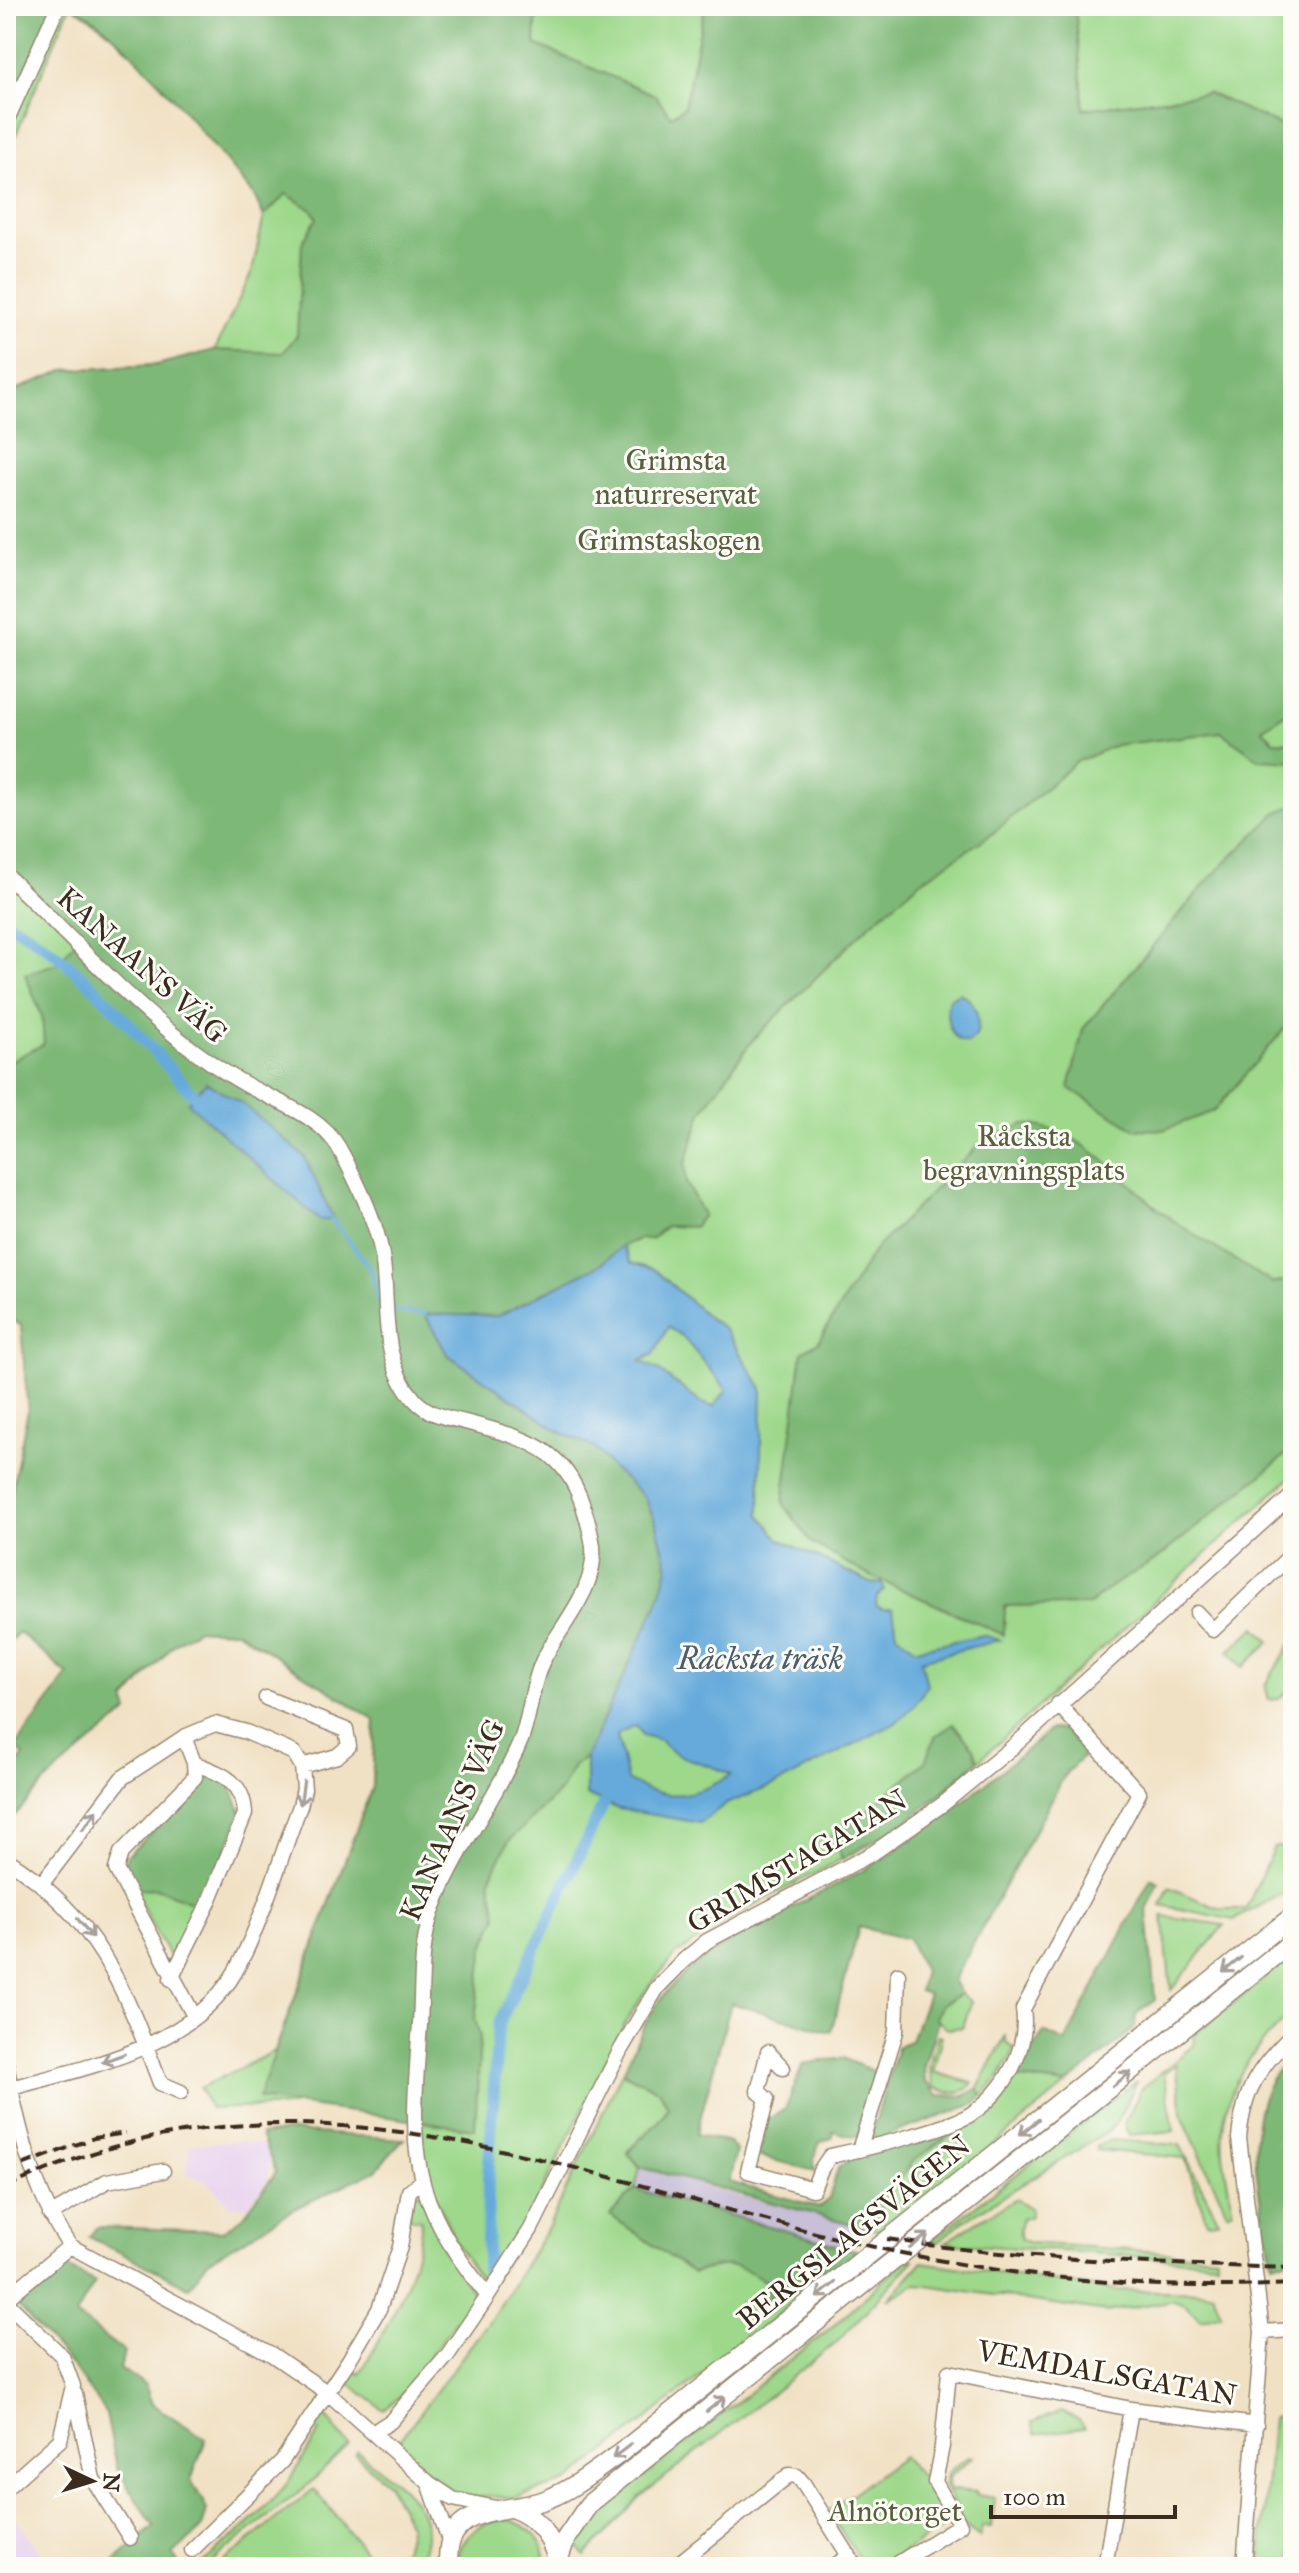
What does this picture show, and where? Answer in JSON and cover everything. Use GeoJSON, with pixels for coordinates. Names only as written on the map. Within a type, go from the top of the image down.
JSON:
{"type":"FeatureCollection","features":[{"type":"Feature","properties":{"kind":"main road","name":"BERGSLAGSVÄGEN"},"geometry":{"type":"LineString","coordinates":[[450,2543],[469,2519],[551,2498],[619,2454],[1293,1916]]}},
{"type":"Feature","properties":{"kind":"main road","name":"BERGSLAGSVÄGEN"},"geometry":{"type":"LineString","coordinates":[[557,2564],[578,2517],[589,2504],[1293,1941]]}},
{"type":"Feature","properties":{"kind":"main road"},"geometry":{"type":"LineString","coordinates":[[506,2508],[542,2526],[552,2541],[557,2564]]}},
{"type":"Feature","properties":{"kind":"main road"},"geometry":{"type":"LineString","coordinates":[[447,2566],[450,2543]]}},
{"type":"Feature","properties":{"kind":"street"},"geometry":{"type":"LineString","coordinates":[[6,122],[58,6]]}},
{"type":"Feature","properties":{"kind":"street","name":"KANAANS VÄG"},"geometry":{"type":"LineString","coordinates":[[6,875],[179,1040],[218,1069],[308,1117],[336,1143],[378,1240],[386,1313],[399,1376],[416,1402],[435,1415],[520,1439],[551,1453],[573,1477],[585,1509],[594,1559],[590,1580],[541,1664],[519,1745],[430,1920],[412,2118],[420,2182],[457,2259],[488,2296]]}},
{"type":"Feature","properties":{"kind":"street","name":"GRIMSTAGATAN"},"geometry":{"type":"LineString","coordinates":[[374,2432],[391,2421],[447,2356],[488,2296],[531,2229],[650,2000],[683,1961],[707,1941],[873,1853],[943,1804],[1015,1745],[1293,1495]]}},
{"type":"Feature","properties":{"kind":"street"},"geometry":{"type":"LineString","coordinates":[[1197,1613],[1213,1630],[1293,1553]]}},
{"type":"Feature","properties":{"kind":"street"},"geometry":{"type":"LineString","coordinates":[[266,1698],[346,1730],[349,1746],[337,1756],[302,1766]]}},
{"type":"Feature","properties":{"kind":"street"},"geometry":{"type":"LineString","coordinates":[[783,2068],[768,2052],[758,2081],[758,2091],[767,2099],[748,2171],[813,2189],[830,2156],[969,2116],[1002,2085],[1024,2037],[1023,2009],[1139,1793],[1058,1704]]}},
{"type":"Feature","properties":{"kind":"street"},"geometry":{"type":"LineString","coordinates":[[11,2088],[115,2059],[146,2045],[194,2016],[212,2001],[234,1972],[251,1934],[300,1806],[304,1789],[302,1766],[294,1753],[246,1732],[215,1724],[184,1737],[122,1778],[43,1882]]}},
{"type":"Feature","properties":{"kind":"street"},"geometry":{"type":"LineString","coordinates":[[184,1737],[194,1763],[195,1777],[121,1853],[116,1869],[171,1979],[194,2016]]}},
{"type":"Feature","properties":{"kind":"street"},"geometry":{"type":"LineString","coordinates":[[171,1979],[208,1904],[245,1814],[244,1801],[232,1778],[194,1763]]}},
{"type":"Feature","properties":{"kind":"street"},"geometry":{"type":"LineString","coordinates":[[6,1859],[43,1882],[94,1939],[146,2045],[160,2083],[181,2092]]}},
{"type":"Feature","properties":{"kind":"street"},"geometry":{"type":"LineString","coordinates":[[859,2150],[896,2032],[898,1974]]}},
{"type":"Feature","properties":{"kind":"street"},"geometry":{"type":"LineString","coordinates":[[1244,2567],[1262,2332],[1239,2138],[1242,2106],[1253,2079],[1293,2034]]}},
{"type":"Feature","properties":{"kind":"street"},"geometry":{"type":"LineString","coordinates":[[6,2063],[50,2215],[70,2246],[271,2354],[328,2393],[429,2483],[453,2499],[506,2508]]}},
{"type":"Feature","properties":{"kind":"street"},"geometry":{"type":"LineString","coordinates":[[50,2215],[107,2181],[163,2171]]}},
{"type":"Feature","properties":{"kind":"street"},"geometry":{"type":"LineString","coordinates":[[192,2550],[264,2483],[328,2393],[379,2309],[400,2247],[409,2191],[420,2182]]}},
{"type":"Feature","properties":{"kind":"street"},"geometry":{"type":"LineString","coordinates":[[70,2246],[6,2301],[62,2356],[73,2386],[93,2479],[130,2538]]}},
{"type":"Feature","properties":{"kind":"street"},"geometry":{"type":"LineString","coordinates":[[1262,2332],[1293,2330]]}},
{"type":"Feature","properties":{"kind":"street","name":"VEMDALSGATAN"},"geometry":{"type":"LineString","coordinates":[[892,2567],[960,2525],[935,2482],[949,2372],[1131,2409],[1256,2425]]}},
{"type":"Feature","properties":{"kind":"street"},"geometry":{"type":"LineString","coordinates":[[6,2488],[60,2440],[73,2386]]}},
{"type":"Feature","properties":{"kind":"street"},"geometry":{"type":"LineString","coordinates":[[1105,2567],[1131,2409]]}},
{"type":"Feature","properties":{"kind":"street"},"geometry":{"type":"LineString","coordinates":[[674,2567],[789,2475],[797,2476],[803,2483],[852,2561],[834,2567]]}},
{"type":"Feature","properties":{"kind":"street"},"geometry":{"type":"LineString","coordinates":[[429,2483],[450,2543]]}},
{"type":"Feature","properties":{"kind":"shaded area"},"geometry":{"type":"Polygon","coordinates":[[[241,2141],[270,2146],[269,2170],[266,2182],[248,2206],[231,2206],[207,2181],[187,2173],[189,2145],[241,2141]]]}},
{"type":"Feature","properties":{"kind":"shaded area"},"geometry":{"type":"Polygon","coordinates":[[[640,2167],[867,2228],[847,2248],[635,2189],[640,2167]]]}},
{"type":"Feature","properties":{"kind":"shaded area"},"geometry":{"type":"Polygon","coordinates":[[[6,2505],[51,2567],[6,2567],[6,2505]]]}},
{"type":"Feature","properties":{"kind":"green space"},"geometry":{"type":"Polygon","coordinates":[[[6,6],[70,6],[6,158],[6,6]]]}},
{"type":"Feature","properties":{"kind":"green space","name":"Grimstaskogen"},"geometry":{"type":"Polygon","coordinates":[[[6,6],[537,6],[535,44],[655,95],[671,116],[684,107],[705,6],[1075,6],[1084,109],[1208,93],[1293,131],[1293,708],[1262,729],[1274,741],[1293,742],[1293,761],[1259,759],[1221,732],[1116,745],[1076,762],[993,833],[920,882],[865,929],[751,1042],[702,1112],[685,1165],[686,1182],[703,1215],[694,1227],[666,1226],[651,1239],[639,1239],[623,1246],[598,1266],[498,1316],[425,1315],[447,1354],[559,1431],[595,1448],[644,1496],[657,1525],[668,1568],[658,1603],[586,1757],[573,1766],[562,1789],[508,1842],[490,1879],[497,1917],[484,1947],[475,2019],[480,2037],[475,2129],[258,2099],[372,1787],[375,1720],[237,1631],[197,1629],[173,1645],[125,1700],[129,1711],[49,1778],[6,1825],[6,1781],[24,1755],[15,1747],[68,1675],[19,1632],[6,1645],[6,1519],[28,1411],[21,1325],[6,1317],[6,1063],[44,1044],[42,1016],[25,974],[58,963],[79,936],[6,864],[6,394],[65,370],[157,365],[215,350],[283,353],[297,335],[302,243],[317,218],[312,210],[286,194],[264,216],[254,195],[141,63],[93,19],[73,8],[54,8],[6,115],[6,6]]]}},
{"type":"Feature","properties":{"kind":"green space","name":"Grimstaskogen"},"geometry":{"type":"Polygon","coordinates":[[[70,6],[1293,6],[1293,1475],[941,1795],[863,1848],[744,1910],[677,1954],[650,1984],[623,2027],[520,2236],[494,2279],[487,2281],[464,2256],[434,2192],[416,2130],[418,2097],[364,2092],[290,2106],[210,2109],[200,2088],[275,2051],[372,1787],[375,1720],[236,1631],[197,1629],[173,1645],[125,1701],[6,1519],[28,1411],[21,1325],[6,1317],[6,394],[65,370],[157,365],[215,350],[252,272],[264,216],[254,195],[145,65],[95,22],[70,6]]]}},
{"type":"Feature","properties":{"kind":"green space"},"geometry":{"type":"Polygon","coordinates":[[[1293,805],[1293,1019],[1214,1111],[1163,1130],[1135,1129],[1069,1088],[1083,1029],[1210,878],[1276,813],[1293,805]]]}},
{"type":"Feature","properties":{"kind":"green space","name":"Råcksta begravningsplats"},"geometry":{"type":"Polygon","coordinates":[[[1024,1124],[1046,1128],[1083,1145],[1175,1222],[1272,1283],[1293,1280],[1293,1449],[1157,1559],[1110,1587],[1089,1605],[1005,1606],[1004,1635],[864,1573],[811,1542],[783,1503],[802,1352],[818,1342],[875,1249],[981,1143],[1024,1124]]]}},
{"type":"Feature","properties":{"kind":"green space"},"geometry":{"type":"Polygon","coordinates":[[[1256,1627],[1270,1642],[1243,1667],[1229,1651],[1256,1627]]]}},
{"type":"Feature","properties":{"kind":"green space"},"geometry":{"type":"Polygon","coordinates":[[[1293,1641],[1293,1685],[1279,1699],[1269,1700],[1265,1685],[1293,1641]]]}},
{"type":"Feature","properties":{"kind":"green space"},"geometry":{"type":"Polygon","coordinates":[[[953,1724],[974,1748],[978,1761],[908,1821],[842,1859],[832,1835],[854,1822],[925,1762],[935,1737],[953,1724]]]}},
{"type":"Feature","properties":{"kind":"green space"},"geometry":{"type":"Polygon","coordinates":[[[1051,1729],[1064,1730],[1087,1753],[1066,1773],[953,1981],[961,1994],[942,2004],[935,2018],[938,2021],[924,2066],[925,2081],[938,2095],[964,2096],[978,2088],[983,2096],[975,2104],[877,2139],[872,2134],[897,2048],[911,2040],[928,1994],[919,1991],[924,1971],[908,1939],[859,1927],[831,2032],[731,2003],[696,2134],[729,2143],[736,2150],[729,2182],[819,2207],[829,2199],[838,2168],[853,2158],[969,2122],[912,2162],[867,2228],[640,2167],[628,2153],[660,2120],[668,2107],[660,2091],[623,2072],[648,2019],[671,1987],[724,1945],[850,1878],[900,1847],[967,1798],[1051,1729]]]}},
{"type":"Feature","properties":{"kind":"green space"},"geometry":{"type":"Polygon","coordinates":[[[206,1772],[229,1781],[242,1814],[204,1902],[198,1905],[157,1888],[133,1889],[123,1867],[127,1856],[195,1789],[206,1772]]]}},
{"type":"Feature","properties":{"kind":"green space"},"geometry":{"type":"Polygon","coordinates":[[[1274,1847],[1293,1847],[1293,1888],[1234,1920],[1161,1905],[1169,1887],[1220,1909],[1246,1909],[1274,1847]]]}},
{"type":"Feature","properties":{"kind":"green space"},"geometry":{"type":"Polygon","coordinates":[[[1151,1878],[1159,1882],[1147,1910],[1155,2000],[1136,2014],[1135,2028],[1066,2085],[1015,2078],[1044,2032],[1065,2042],[1151,1878]]]}},
{"type":"Feature","properties":{"kind":"green space"},"geometry":{"type":"Polygon","coordinates":[[[157,1888],[198,1905],[174,1965],[133,1889],[157,1888]]]}},
{"type":"Feature","properties":{"kind":"green space"},"geometry":{"type":"Polygon","coordinates":[[[1163,1916],[1224,1925],[1171,1990],[1163,1916]]]}},
{"type":"Feature","properties":{"kind":"green space"},"geometry":{"type":"Polygon","coordinates":[[[1293,1955],[1293,2014],[1277,2027],[1251,2058],[1240,2075],[1226,2112],[1223,2153],[1232,2209],[1227,2212],[1183,2118],[1176,2064],[1164,2073],[1174,2131],[1129,2135],[1124,2125],[1141,2089],[1195,2044],[1194,2035],[1293,1955]]]}},
{"type":"Feature","properties":{"kind":"green space"},"geometry":{"type":"Polygon","coordinates":[[[961,1994],[971,2002],[963,2027],[948,2029],[934,2018],[942,2004],[961,1994]]]}},
{"type":"Feature","properties":{"kind":"green space"},"geometry":{"type":"Polygon","coordinates":[[[938,2035],[942,2036],[933,2072],[973,2083],[964,2090],[949,2092],[933,2087],[929,2067],[938,2035]]]}},
{"type":"Feature","properties":{"kind":"green space"},"geometry":{"type":"Polygon","coordinates":[[[1006,2035],[1006,2043],[1015,2049],[999,2078],[983,2096],[978,2088],[1006,2035]]]}},
{"type":"Feature","properties":{"kind":"green space"},"geometry":{"type":"Polygon","coordinates":[[[1293,2055],[1293,2260],[1272,2262],[1258,2181],[1257,2124],[1262,2098],[1274,2075],[1293,2055]]]}},
{"type":"Feature","properties":{"kind":"green space"},"geometry":{"type":"Polygon","coordinates":[[[843,2058],[877,2073],[858,2137],[833,2131],[832,2138],[820,2142],[813,2159],[815,2171],[758,2156],[768,2119],[785,2110],[803,2064],[843,2058]]]}},
{"type":"Feature","properties":{"kind":"green space"},"geometry":{"type":"Polygon","coordinates":[[[622,2072],[660,2091],[668,2107],[660,2120],[628,2152],[640,2167],[635,2189],[611,2215],[693,2273],[715,2267],[740,2267],[768,2283],[768,2297],[803,2295],[567,2482],[516,2497],[460,2497],[399,2449],[401,2438],[496,2312],[550,2224],[622,2072]]]}},
{"type":"Feature","properties":{"kind":"green space"},"geometry":{"type":"Polygon","coordinates":[[[1015,2078],[1066,2085],[887,2233],[867,2228],[912,2162],[993,2106],[1015,2078]]]}},
{"type":"Feature","properties":{"kind":"green space"},"geometry":{"type":"Polygon","coordinates":[[[1137,2081],[1117,2122],[1108,2131],[963,2221],[938,2242],[930,2241],[1137,2081]]]}},
{"type":"Feature","properties":{"kind":"green space"},"geometry":{"type":"Polygon","coordinates":[[[287,2131],[404,2139],[376,2170],[294,2209],[207,2262],[189,2287],[89,2237],[97,2227],[222,2231],[242,2218],[276,2172],[261,2135],[287,2131]]]}},
{"type":"Feature","properties":{"kind":"green space"},"geometry":{"type":"Polygon","coordinates":[[[1109,2140],[1180,2145],[1219,2221],[1207,2222],[1185,2158],[1097,2150],[1096,2147],[1109,2140]]]}},
{"type":"Feature","properties":{"kind":"green space"},"geometry":{"type":"Polygon","coordinates":[[[635,2189],[862,2252],[803,2295],[768,2298],[768,2283],[748,2271],[724,2266],[693,2273],[610,2215],[635,2189]]]}},
{"type":"Feature","properties":{"kind":"green space"},"geometry":{"type":"Polygon","coordinates":[[[422,2193],[445,2252],[472,2291],[473,2298],[400,2397],[384,2410],[344,2379],[351,2369],[360,2374],[407,2281],[422,2220],[409,2218],[412,2196],[422,2193]]]}},
{"type":"Feature","properties":{"kind":"green space"},"geometry":{"type":"Polygon","coordinates":[[[1016,2199],[1031,2208],[1031,2216],[1022,2218],[1019,2230],[1021,2239],[1029,2243],[1217,2256],[1217,2262],[946,2243],[1016,2199]]]}},
{"type":"Feature","properties":{"kind":"green space"},"geometry":{"type":"Polygon","coordinates":[[[907,2259],[914,2260],[837,2342],[641,2496],[585,2556],[575,2542],[585,2523],[833,2326],[907,2259]]]}},
{"type":"Feature","properties":{"kind":"green space"},"geometry":{"type":"Polygon","coordinates":[[[922,2262],[1114,2290],[1213,2292],[1221,2314],[1201,2320],[1185,2304],[1174,2300],[1106,2312],[916,2284],[888,2300],[922,2262]]]}},
{"type":"Feature","properties":{"kind":"green space"},"geometry":{"type":"Polygon","coordinates":[[[61,2265],[95,2282],[76,2315],[124,2352],[120,2368],[145,2385],[152,2404],[206,2439],[191,2480],[207,2509],[202,2528],[173,2555],[182,2567],[108,2567],[154,2526],[117,2468],[106,2414],[73,2367],[17,2305],[61,2265]]]}},
{"type":"Feature","properties":{"kind":"green space"},"geometry":{"type":"Polygon","coordinates":[[[1283,2401],[1293,2408],[1293,2567],[1260,2567],[1272,2418],[1280,2417],[1283,2401]]]}},
{"type":"Feature","properties":{"kind":"green space"},"geometry":{"type":"Polygon","coordinates":[[[1062,2411],[1079,2420],[1085,2428],[1036,2434],[1032,2422],[1062,2411]]]}},
{"type":"Feature","properties":{"kind":"green space"},"geometry":{"type":"Polygon","coordinates":[[[322,2412],[349,2445],[309,2484],[205,2567],[198,2567],[260,2514],[287,2484],[320,2431],[311,2425],[322,2412]]]}},
{"type":"Feature","properties":{"kind":"green space"},"geometry":{"type":"Polygon","coordinates":[[[357,2451],[401,2487],[422,2515],[426,2530],[424,2548],[415,2567],[386,2565],[404,2550],[410,2525],[387,2483],[355,2454],[357,2451]]]}},
{"type":"Feature","properties":{"kind":"green space"},"geometry":{"type":"Polygon","coordinates":[[[969,2456],[973,2457],[948,2478],[949,2490],[976,2492],[976,2495],[995,2498],[991,2527],[982,2526],[980,2537],[964,2526],[944,2485],[947,2473],[969,2456]]]}},
{"type":"Feature","properties":{"kind":"green space","name":"Alnötorget"},"geometry":{"type":"Polygon","coordinates":[[[903,2457],[933,2489],[952,2522],[879,2567],[865,2567],[828,2511],[903,2457]]]}},
{"type":"Feature","properties":{"kind":"green space"},"geometry":{"type":"Polygon","coordinates":[[[314,2489],[377,2567],[217,2567],[314,2489]]]}},
{"type":"Feature","properties":{"kind":"green space"},"geometry":{"type":"Polygon","coordinates":[[[507,2519],[536,2536],[544,2550],[545,2567],[458,2567],[461,2547],[472,2532],[488,2523],[507,2519]]]}},
{"type":"Feature","properties":{"kind":"water"},"geometry":{"type":"Polygon","coordinates":[[[959,993],[970,1000],[977,1017],[976,1036],[968,1043],[956,1038],[948,1019],[949,999],[959,993]]]}},
{"type":"Feature","properties":{"kind":"water"},"geometry":{"type":"Polygon","coordinates":[[[206,1082],[243,1104],[304,1156],[334,1220],[319,1220],[188,1103],[206,1082]]]}},
{"type":"Feature","properties":{"kind":"water","name":"Råcksta träsk"},"geometry":{"type":"Polygon","coordinates":[[[623,1246],[631,1263],[655,1270],[724,1328],[762,1388],[760,1514],[779,1539],[871,1583],[883,1584],[884,1590],[877,1597],[876,1605],[882,1609],[893,1609],[897,1634],[916,1649],[983,1635],[1000,1640],[921,1660],[927,1685],[913,1707],[894,1724],[777,1784],[726,1804],[700,1823],[619,1809],[586,1795],[586,1757],[658,1603],[668,1568],[657,1525],[644,1496],[595,1448],[559,1431],[447,1354],[425,1314],[498,1316],[598,1266],[623,1246]],[[668,1327],[654,1354],[640,1361],[656,1368],[700,1402],[713,1407],[727,1390],[682,1336],[668,1327]],[[636,1725],[617,1735],[627,1780],[654,1792],[679,1794],[704,1789],[731,1775],[683,1757],[661,1740],[642,1735],[636,1725]]]}},
{"type":"Feature","properties":{"kind":"waterway"},"geometry":{"type":"LineString","coordinates":[[6,922],[34,938],[84,978],[194,1095]]}},
{"type":"Feature","properties":{"kind":"waterway"},"geometry":{"type":"LineString","coordinates":[[332,1219],[371,1269],[379,1304]]}},
{"type":"Feature","properties":{"kind":"waterway"},"geometry":{"type":"LineString","coordinates":[[388,1310],[425,1314]]}},
{"type":"Feature","properties":{"kind":"waterway"},"geometry":{"type":"LineString","coordinates":[[487,2269],[488,2180],[498,2026],[604,1803]]}},
{"type":"Feature","properties":{"kind":"railway"},"geometry":{"type":"LineString","coordinates":[[6,2188],[113,2147],[219,2127],[324,2125],[428,2136],[532,2157],[848,2241],[958,2264],[1125,2283],[1181,2286],[1293,2284]]}},
{"type":"Feature","properties":{"kind":"railway"},"geometry":{"type":"LineString","coordinates":[[6,2171],[94,2138],[126,2133]]}},
{"type":"Feature","properties":{"kind":"railway"},"geometry":{"type":"LineString","coordinates":[[887,2239],[1039,2256],[1293,2268]]}},
{"type":"Feature","properties":{"kind":"park label","name":"Grimsta naturreservat"},"geometry":{"type":"Point","coordinates":[676,477]}}]}
